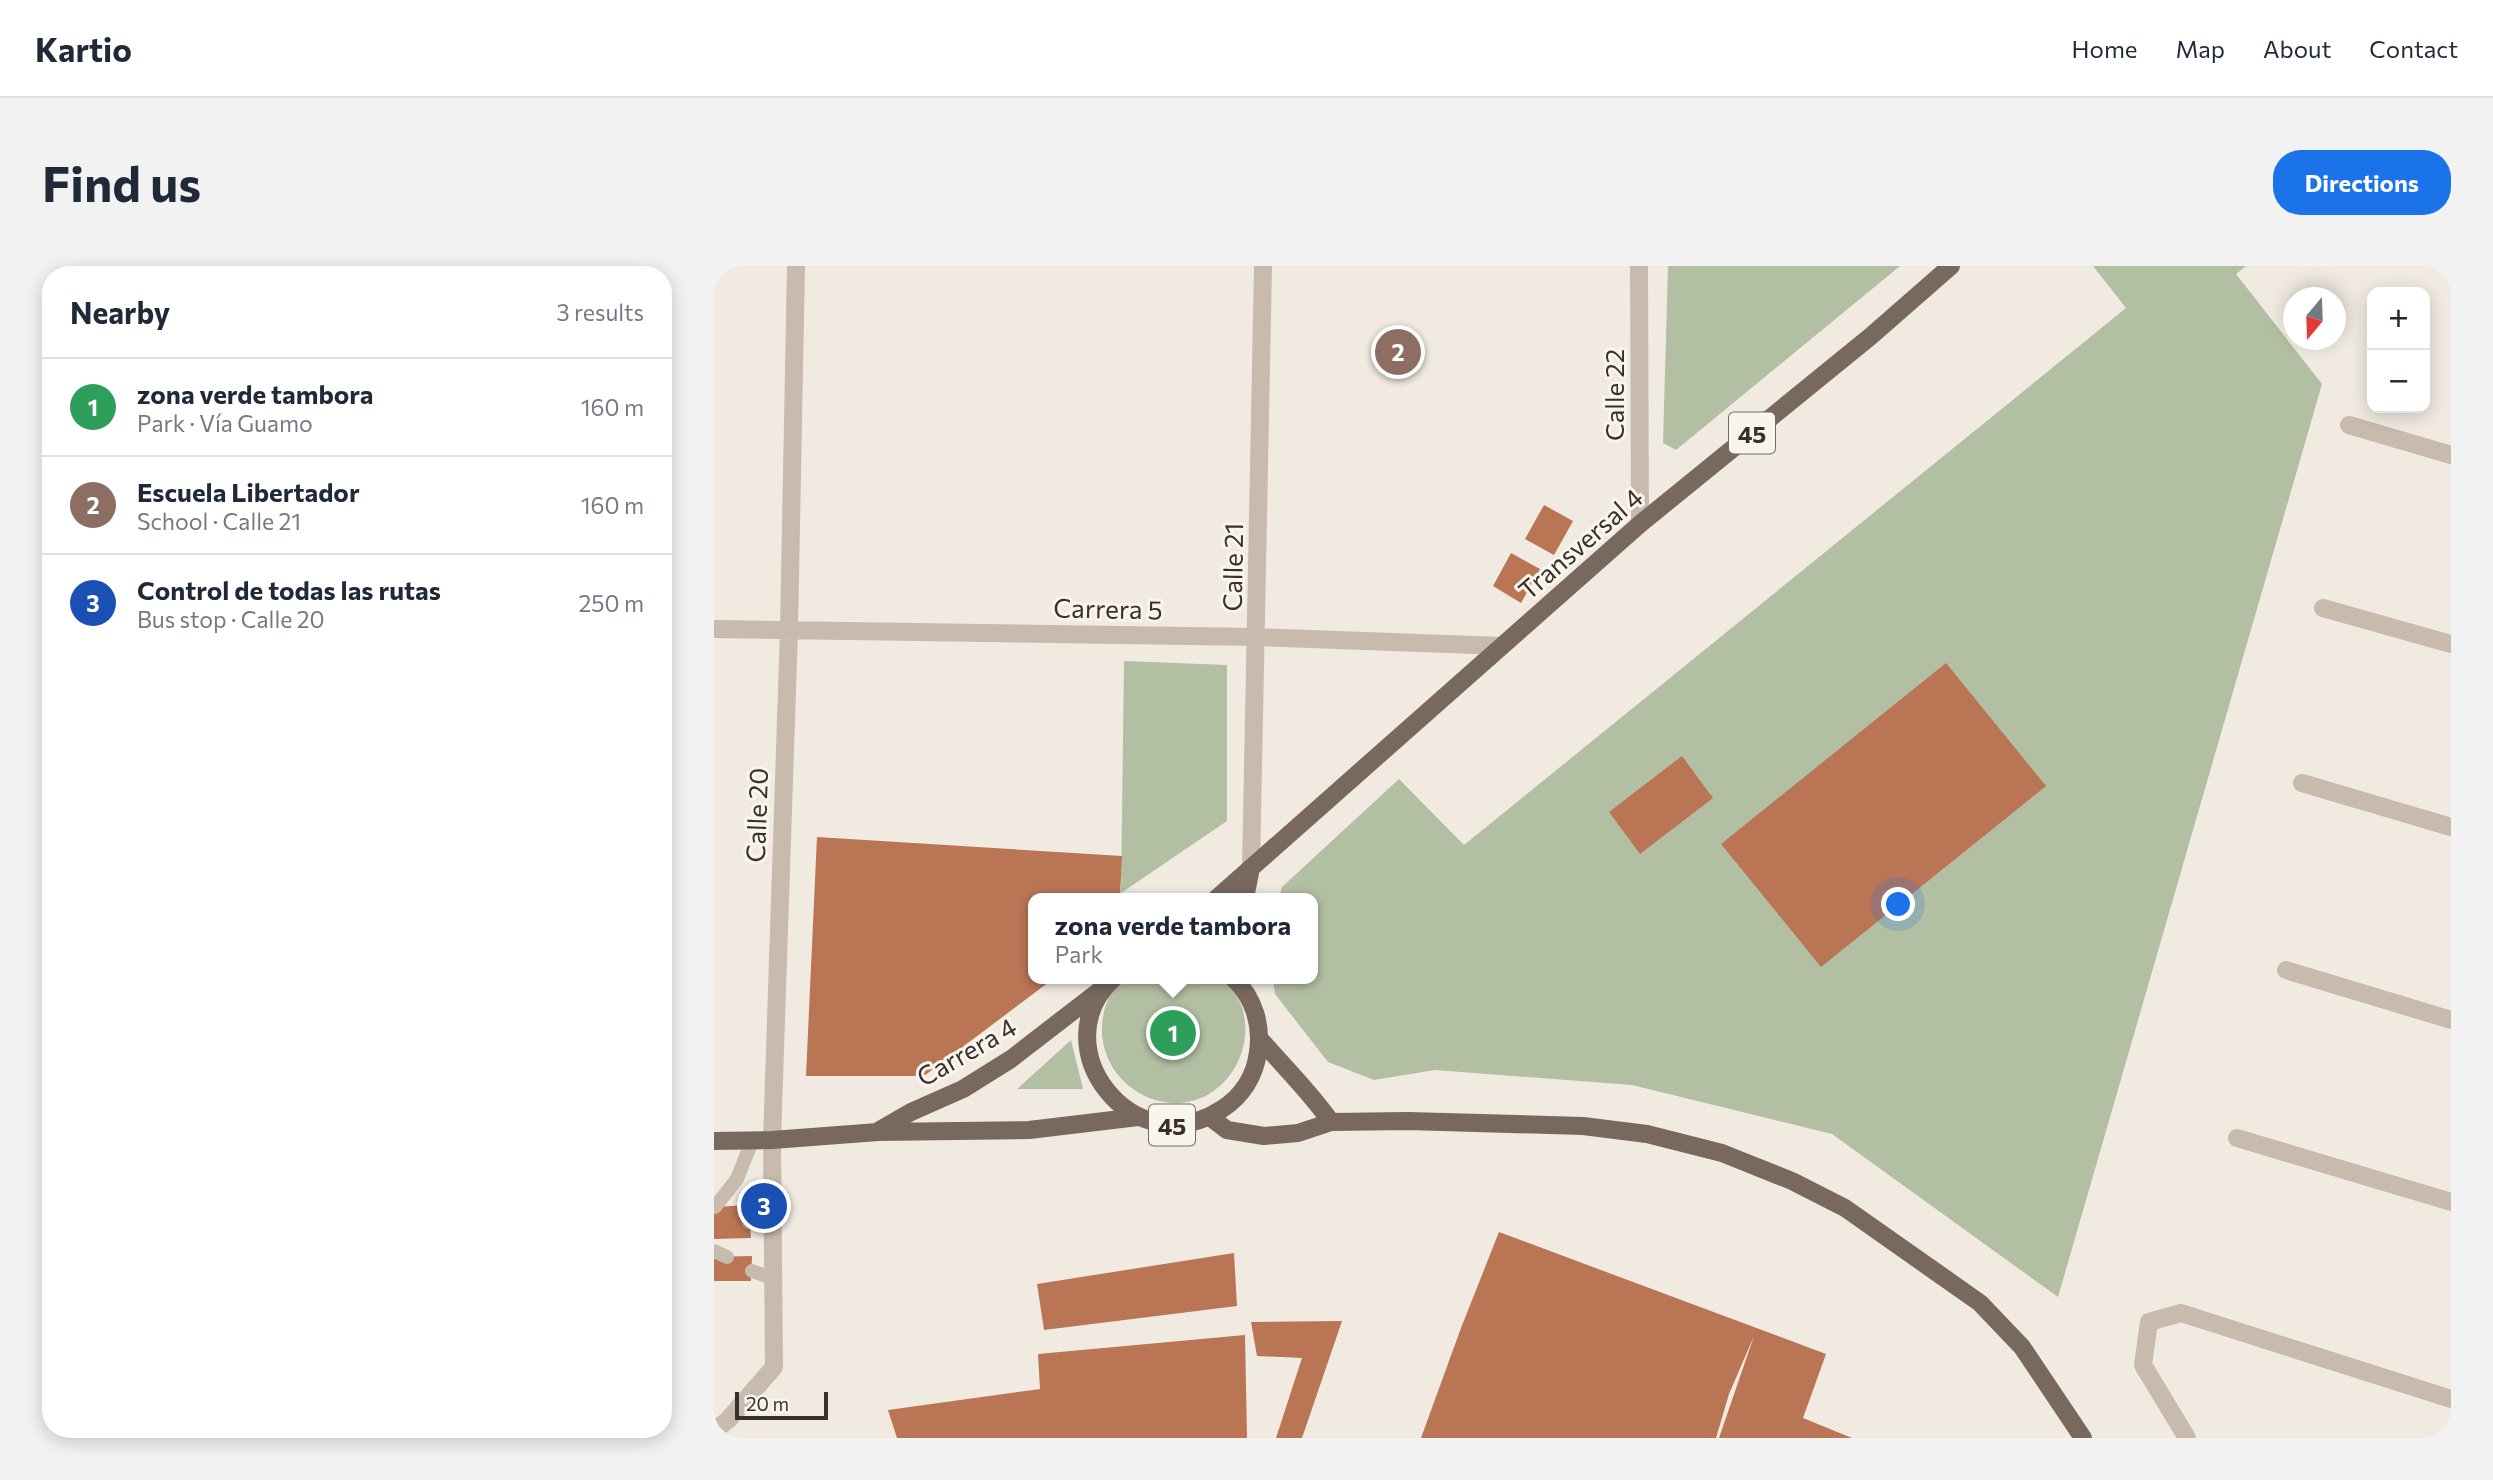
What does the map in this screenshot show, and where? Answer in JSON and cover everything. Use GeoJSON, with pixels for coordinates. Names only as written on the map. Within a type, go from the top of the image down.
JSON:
{"type":"FeatureCollection","features":[{"type":"Feature","properties":{"kind":"main road","name":"Transversal 4"},"geometry":{"type":"LineString","coordinates":[[1251,868],[1640,524],[1871,336],[1951,266]]}},
{"type":"Feature","properties":{"kind":"main road","name":"45"},"geometry":{"type":"LineString","coordinates":[[1223,893],[1251,868]]}},
{"type":"Feature","properties":{"kind":"main road"},"geometry":{"type":"LineString","coordinates":[[1246,893],[1251,868]]}},
{"type":"Feature","properties":{"kind":"main road","name":"Carrera 4"},"geometry":{"type":"LineString","coordinates":[[878,1132],[911,1112],[963,1088],[1011,1059],[1108,984]]}},
{"type":"Feature","properties":{"kind":"main road","name":"45"},"geometry":{"type":"LineString","coordinates":[[1110,984],[1095,1004],[1088,1030],[1090,1056],[1099,1081],[1115,1102],[1138,1117],[1173,1125],[1210,1117],[1231,1104],[1247,1086],[1257,1063],[1260,1039],[1247,984]]}},
{"type":"Feature","properties":{"kind":"main road","name":"45"},"geometry":{"type":"LineString","coordinates":[[1238,984],[1249,998]]}},
{"type":"Feature","properties":{"kind":"main road"},"geometry":{"type":"LineString","coordinates":[[1260,1039],[1311,1094],[1331,1122]]}},
{"type":"Feature","properties":{"kind":"main road","name":"Carrera 4"},"geometry":{"type":"LineString","coordinates":[[714,1141],[772,1140],[878,1132],[1029,1130],[1138,1117]]}},
{"type":"Feature","properties":{"kind":"main road"},"geometry":{"type":"LineString","coordinates":[[1210,1117],[1227,1130],[1264,1136],[1298,1133],[1331,1122],[1408,1121],[1583,1126],[1647,1134],[1722,1153],[1762,1168],[1844,1208],[1980,1303],[2022,1347],[2083,1438]]}},
{"type":"Feature","properties":{"kind":"street","name":"Calle 20"},"geometry":{"type":"LineString","coordinates":[[714,1431],[728,1420],[774,1367],[772,1140],[789,629],[796,266]]}},
{"type":"Feature","properties":{"kind":"street","name":"Calle 21"},"geometry":{"type":"LineString","coordinates":[[1251,868],[1263,266]]}},
{"type":"Feature","properties":{"kind":"street","name":"Calle 22"},"geometry":{"type":"LineString","coordinates":[[1639,266],[1640,524]]}},
{"type":"Feature","properties":{"kind":"street"},"geometry":{"type":"LineString","coordinates":[[2349,425],[2451,454]]}},
{"type":"Feature","properties":{"kind":"street"},"geometry":{"type":"LineString","coordinates":[[2323,608],[2451,644]]}},
{"type":"Feature","properties":{"kind":"street","name":"Carrera 5"},"geometry":{"type":"LineString","coordinates":[[714,629],[1257,637],[1502,646]]}},
{"type":"Feature","properties":{"kind":"street"},"geometry":{"type":"LineString","coordinates":[[2302,783],[2451,827]]}},
{"type":"Feature","properties":{"kind":"street"},"geometry":{"type":"LineString","coordinates":[[2286,970],[2451,1020]]}},
{"type":"Feature","properties":{"kind":"street"},"geometry":{"type":"LineString","coordinates":[[2237,1138],[2451,1202]]}},
{"type":"Feature","properties":{"kind":"street"},"geometry":{"type":"LineString","coordinates":[[2186,1438],[2143,1365],[2149,1322],[2181,1313],[2451,1399]]}},
{"type":"Feature","properties":{"kind":"lane"},"geometry":{"type":"LineString","coordinates":[[715,1207],[737,1179],[752,1141]]}},
{"type":"Feature","properties":{"kind":"lane"},"geometry":{"type":"LineString","coordinates":[[749,1223],[772,1223]]}},
{"type":"Feature","properties":{"kind":"lane"},"geometry":{"type":"LineString","coordinates":[[752,1271],[772,1278]]}},
{"type":"Feature","properties":{"kind":"green space"},"geometry":{"type":"Polygon","coordinates":[[[1668,266],[1900,266],[1676,450],[1663,443],[1668,266]]]}},
{"type":"Feature","properties":{"kind":"green space"},"geometry":{"type":"Polygon","coordinates":[[[2093,266],[2246,266],[2236,274],[2283,334],[2283,350],[2295,350],[2322,384],[2058,1297],[1832,1134],[1632,1085],[1435,1070],[1374,1080],[1328,1062],[1275,994],[1274,984],[1318,984],[1318,893],[1280,893],[1282,887],[1399,779],[1464,845],[2126,308],[2093,266]]]}},
{"type":"Feature","properties":{"kind":"green space"},"geometry":{"type":"Polygon","coordinates":[[[1124,661],[1227,665],[1227,821],[1121,893],[1124,661]]]}},
{"type":"Feature","properties":{"kind":"green space"},"geometry":{"type":"Polygon","coordinates":[[[1227,984],[1241,1005],[1245,1026],[1243,1049],[1227,1079],[1209,1094],[1192,1101],[1175,1103],[1159,1101],[1129,1086],[1108,1059],[1103,1042],[1105,1008],[1117,985],[1227,984]]]}},
{"type":"Feature","properties":{"kind":"green space"},"geometry":{"type":"Polygon","coordinates":[[[1071,1040],[1083,1089],[1017,1089],[1071,1040]]]}},
{"type":"Feature","properties":{"kind":"building"},"geometry":{"type":"Polygon","coordinates":[[[1544,505],[1573,521],[1554,555],[1525,539],[1544,505]]]}},
{"type":"Feature","properties":{"kind":"building"},"geometry":{"type":"Polygon","coordinates":[[[1511,553],[1540,569],[1521,603],[1493,586],[1511,553]]]}},
{"type":"Feature","properties":{"kind":"building"},"geometry":{"type":"Polygon","coordinates":[[[1946,663],[2046,786],[1821,967],[1721,844],[1946,663]]]}},
{"type":"Feature","properties":{"kind":"building"},"geometry":{"type":"Polygon","coordinates":[[[1682,756],[1713,798],[1640,854],[1609,812],[1682,756]]]}},
{"type":"Feature","properties":{"kind":"building"},"geometry":{"type":"Polygon","coordinates":[[[817,837],[1122,856],[1120,893],[1028,893],[1028,984],[1046,984],[924,1076],[806,1076],[817,837]]]}},
{"type":"Feature","properties":{"kind":"building"},"geometry":{"type":"Polygon","coordinates":[[[748,1205],[751,1238],[714,1239],[714,1207],[748,1205]]]}},
{"type":"Feature","properties":{"kind":"building"},"geometry":{"type":"Polygon","coordinates":[[[1499,1232],[1826,1354],[1803,1418],[1852,1438],[1719,1438],[1754,1336],[1729,1394],[1716,1438],[1421,1438],[1499,1232]]]}},
{"type":"Feature","properties":{"kind":"building"},"geometry":{"type":"Polygon","coordinates":[[[1234,1253],[1237,1306],[1044,1330],[1037,1284],[1234,1253]]]}},
{"type":"Feature","properties":{"kind":"building"},"geometry":{"type":"Polygon","coordinates":[[[752,1256],[751,1281],[714,1281],[714,1257],[752,1256]]]}},
{"type":"Feature","properties":{"kind":"building"},"geometry":{"type":"Polygon","coordinates":[[[1342,1321],[1302,1438],[1276,1438],[1302,1358],[1257,1356],[1251,1322],[1342,1321]]]}},
{"type":"Feature","properties":{"kind":"building"},"geometry":{"type":"Polygon","coordinates":[[[1245,1335],[1247,1438],[897,1438],[888,1410],[1040,1389],[1038,1354],[1245,1335]]]}},
{"type":"Feature","properties":{"kind":"place","name":"Escuela Libertador"},"geometry":{"type":"Point","coordinates":[1398,352]}},
{"type":"Feature","properties":{"kind":"place","name":"zona verde tambora"},"geometry":{"type":"Point","coordinates":[1173,1033]}},
{"type":"Feature","properties":{"kind":"place","name":"Control de todas las rutas"},"geometry":{"type":"Point","coordinates":[764,1206]}}]}
